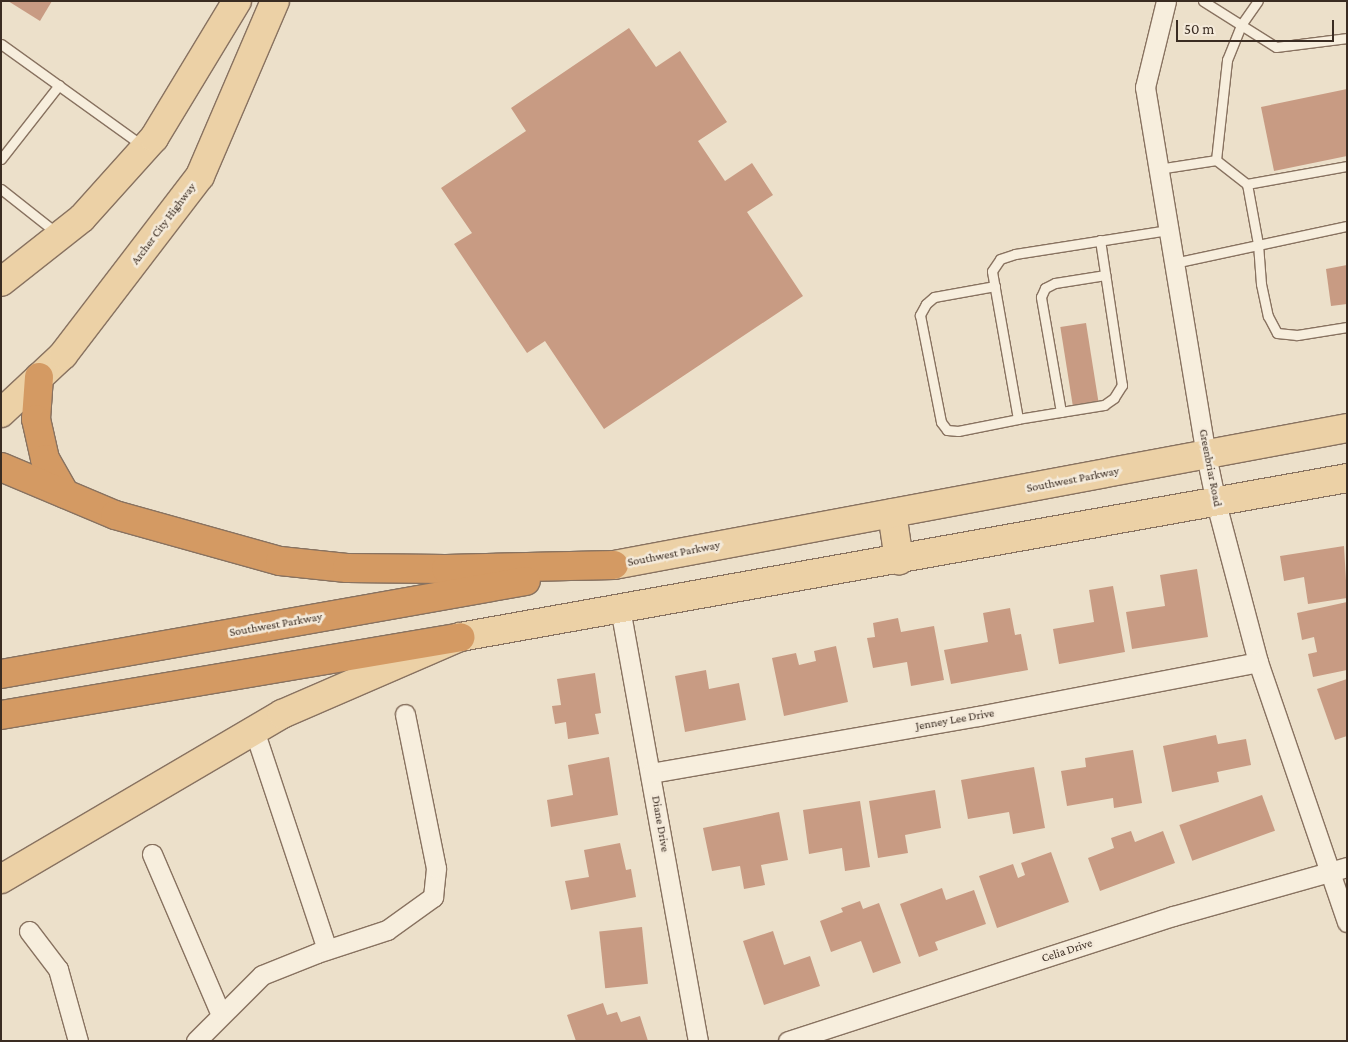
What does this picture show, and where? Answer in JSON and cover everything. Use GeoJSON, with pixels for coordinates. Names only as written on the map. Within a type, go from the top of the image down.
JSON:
{"type":"FeatureCollection","features":[{"type":"Feature","properties":{"kind":"highway"},"geometry":{"type":"LineString","coordinates":[[39,377],[36,419],[45,458],[66,494]]}},
{"type":"Feature","properties":{"kind":"highway"},"geometry":{"type":"LineString","coordinates":[[1,467],[115,515],[280,561],[357,568],[446,569],[614,565]]}},
{"type":"Feature","properties":{"kind":"highway","name":"Southwest Parkway"},"geometry":{"type":"LineString","coordinates":[[1,674],[614,565]]}},
{"type":"Feature","properties":{"kind":"highway"},"geometry":{"type":"LineString","coordinates":[[1,715],[460,637]]}},
{"type":"Feature","properties":{"kind":"main road"},"geometry":{"type":"LineString","coordinates":[[1,282],[82,218],[154,138],[237,1]]}},
{"type":"Feature","properties":{"kind":"main road","name":"Archer City Highway"},"geometry":{"type":"LineString","coordinates":[[1,413],[63,355],[200,176],[275,1]]}},
{"type":"Feature","properties":{"kind":"main road","name":"Southwest Parkway"},"geometry":{"type":"LineString","coordinates":[[614,565],[1347,428]]}},
{"type":"Feature","properties":{"kind":"main road"},"geometry":{"type":"LineString","coordinates":[[1,879],[282,714],[460,637],[899,560],[1347,478]]}},
{"type":"Feature","properties":{"kind":"main road"},"geometry":{"type":"LineString","coordinates":[[892,513],[899,560]]}},
{"type":"Feature","properties":{"kind":"street","name":"Greenbriar Road"},"geometry":{"type":"LineString","coordinates":[[1166,1],[1145,87],[1206,455],[1216,503],[1258,662],[1338,870],[1347,922]]}},
{"type":"Feature","properties":{"kind":"street","name":"Diane Drive"},"geometry":{"type":"LineString","coordinates":[[620,608],[698,1041]]}},
{"type":"Feature","properties":{"kind":"street","name":"Jenney Lee Drive"},"geometry":{"type":"LineString","coordinates":[[651,773],[978,716],[1258,662]]}},
{"type":"Feature","properties":{"kind":"street"},"geometry":{"type":"LineString","coordinates":[[196,1041],[262,975],[327,949],[387,930],[433,897],[436,868],[405,714]]}},
{"type":"Feature","properties":{"kind":"street"},"geometry":{"type":"LineString","coordinates":[[254,730],[327,949]]}},
{"type":"Feature","properties":{"kind":"street"},"geometry":{"type":"LineString","coordinates":[[152,854],[221,1015]]}},
{"type":"Feature","properties":{"kind":"street","name":"Celia Drive"},"geometry":{"type":"LineString","coordinates":[[788,1041],[1173,916],[1338,870]]}},
{"type":"Feature","properties":{"kind":"street"},"geometry":{"type":"LineString","coordinates":[[29,931],[58,969],[78,1041]]}},
{"type":"Feature","properties":{"kind":"lane"},"geometry":{"type":"LineString","coordinates":[[1203,1],[1276,47],[1347,38]]}},
{"type":"Feature","properties":{"kind":"lane"},"geometry":{"type":"LineString","coordinates":[[1216,160],[1226,60],[1241,25],[1258,1]]}},
{"type":"Feature","properties":{"kind":"lane"},"geometry":{"type":"LineString","coordinates":[[1,44],[145,148]]}},
{"type":"Feature","properties":{"kind":"lane"},"geometry":{"type":"LineString","coordinates":[[1,159],[59,85]]}},
{"type":"Feature","properties":{"kind":"lane"},"geometry":{"type":"LineString","coordinates":[[1158,169],[1216,160],[1247,184],[1258,244],[1261,284],[1268,316],[1277,333],[1297,335],[1347,327]]}},
{"type":"Feature","properties":{"kind":"lane"},"geometry":{"type":"LineString","coordinates":[[1247,184],[1347,166]]}},
{"type":"Feature","properties":{"kind":"lane"},"geometry":{"type":"LineString","coordinates":[[1,189],[60,236]]}},
{"type":"Feature","properties":{"kind":"lane"},"geometry":{"type":"LineString","coordinates":[[1174,263],[1347,226]]}},
{"type":"Feature","properties":{"kind":"lane"},"geometry":{"type":"LineString","coordinates":[[1018,419],[992,271],[1000,259],[1015,254],[1168,230]]}},
{"type":"Feature","properties":{"kind":"lane"},"geometry":{"type":"LineString","coordinates":[[995,286],[934,297],[926,304],[920,315],[941,422],[947,430],[958,431],[1104,405],[1114,398],[1122,385],[1100,240]]}},
{"type":"Feature","properties":{"kind":"lane"},"geometry":{"type":"LineString","coordinates":[[1061,412],[1041,297],[1045,288],[1055,283],[1105,275]]}},
{"type":"Feature","properties":{"kind":"building"},"geometry":{"type":"Polygon","coordinates":[[[8,1],[52,1],[40,21],[8,1]]]}},
{"type":"Feature","properties":{"kind":"building"},"geometry":{"type":"Polygon","coordinates":[[[629,28],[656,67],[680,51],[727,122],[698,141],[725,181],[752,163],[773,195],[747,212],[803,296],[604,429],[545,341],[527,353],[454,244],[472,233],[441,188],[526,131],[511,108],[629,28]]]}},
{"type":"Feature","properties":{"kind":"building"},"geometry":{"type":"Polygon","coordinates":[[[1347,89],[1347,156],[1274,171],[1261,107],[1347,89]]]}},
{"type":"Feature","properties":{"kind":"building"},"geometry":{"type":"Polygon","coordinates":[[[1347,265],[1347,304],[1331,306],[1326,269],[1347,265]]]}},
{"type":"Feature","properties":{"kind":"building"},"geometry":{"type":"Polygon","coordinates":[[[1086,323],[1098,401],[1073,405],[1060,327],[1086,323]]]}},
{"type":"Feature","properties":{"kind":"building"},"geometry":{"type":"Polygon","coordinates":[[[1344,546],[1347,598],[1308,604],[1304,577],[1284,581],[1280,556],[1344,546]]]}},
{"type":"Feature","properties":{"kind":"building"},"geometry":{"type":"Polygon","coordinates":[[[1197,569],[1208,637],[1132,649],[1126,612],[1165,606],[1160,575],[1197,569]]]}},
{"type":"Feature","properties":{"kind":"building"},"geometry":{"type":"Polygon","coordinates":[[[1113,586],[1125,652],[1059,664],[1053,629],[1094,622],[1089,590],[1113,586]]]}},
{"type":"Feature","properties":{"kind":"building"},"geometry":{"type":"Polygon","coordinates":[[[1347,602],[1347,670],[1313,677],[1308,654],[1317,652],[1314,637],[1302,640],[1297,613],[1347,602]]]}},
{"type":"Feature","properties":{"kind":"building"},"geometry":{"type":"Polygon","coordinates":[[[1010,608],[1015,635],[1021,634],[1028,670],[951,684],[944,650],[988,642],[983,613],[1010,608]]]}},
{"type":"Feature","properties":{"kind":"building"},"geometry":{"type":"Polygon","coordinates":[[[898,618],[901,632],[934,626],[944,680],[911,686],[907,662],[873,668],[867,638],[875,637],[873,623],[898,618]]]}},
{"type":"Feature","properties":{"kind":"building"},"geometry":{"type":"Polygon","coordinates":[[[836,646],[848,702],[784,716],[772,658],[796,653],[799,665],[816,661],[814,651],[836,646]]]}},
{"type":"Feature","properties":{"kind":"building"},"geometry":{"type":"Polygon","coordinates":[[[706,670],[709,689],[739,683],[746,720],[685,732],[675,676],[706,670]]]}},
{"type":"Feature","properties":{"kind":"building"},"geometry":{"type":"Polygon","coordinates":[[[595,673],[601,713],[595,714],[599,734],[568,739],[566,722],[555,724],[552,706],[561,705],[557,679],[595,673]]]}},
{"type":"Feature","properties":{"kind":"building"},"geometry":{"type":"Polygon","coordinates":[[[1347,679],[1347,736],[1335,740],[1317,689],[1347,679]]]}},
{"type":"Feature","properties":{"kind":"building"},"geometry":{"type":"Polygon","coordinates":[[[1216,735],[1218,744],[1246,739],[1251,765],[1217,772],[1219,782],[1172,792],[1163,746],[1216,735]]]}},
{"type":"Feature","properties":{"kind":"building"},"geometry":{"type":"Polygon","coordinates":[[[1133,750],[1142,803],[1114,808],[1113,798],[1067,806],[1061,771],[1086,767],[1085,758],[1133,750]]]}},
{"type":"Feature","properties":{"kind":"building"},"geometry":{"type":"Polygon","coordinates":[[[609,757],[618,815],[551,827],[547,800],[573,795],[568,765],[609,757]]]}},
{"type":"Feature","properties":{"kind":"building"},"geometry":{"type":"Polygon","coordinates":[[[1034,767],[1045,828],[1013,834],[1009,812],[968,819],[961,780],[1034,767]]]}},
{"type":"Feature","properties":{"kind":"building"},"geometry":{"type":"Polygon","coordinates":[[[935,790],[941,828],[905,835],[908,853],[878,858],[869,801],[935,790]]]}},
{"type":"Feature","properties":{"kind":"building"},"geometry":{"type":"Polygon","coordinates":[[[1262,795],[1275,831],[1192,861],[1179,825],[1262,795]]]}},
{"type":"Feature","properties":{"kind":"building"},"geometry":{"type":"Polygon","coordinates":[[[860,801],[870,867],[845,871],[842,848],[809,854],[803,810],[860,801]]]}},
{"type":"Feature","properties":{"kind":"building"},"geometry":{"type":"Polygon","coordinates":[[[779,812],[788,860],[761,865],[765,885],[744,889],[740,866],[712,871],[703,828],[779,812]]]}},
{"type":"Feature","properties":{"kind":"building"},"geometry":{"type":"Polygon","coordinates":[[[1131,831],[1135,842],[1163,831],[1175,863],[1100,891],[1088,858],[1114,848],[1111,838],[1131,831]]]}},
{"type":"Feature","properties":{"kind":"building"},"geometry":{"type":"Polygon","coordinates":[[[620,843],[626,870],[631,869],[636,897],[571,910],[565,881],[589,877],[584,850],[620,843]]]}},
{"type":"Feature","properties":{"kind":"building"},"geometry":{"type":"Polygon","coordinates":[[[1051,852],[1069,902],[997,928],[979,876],[1013,864],[1018,878],[1025,875],[1021,863],[1051,852]]]}},
{"type":"Feature","properties":{"kind":"building"},"geometry":{"type":"Polygon","coordinates":[[[942,888],[946,900],[974,890],[986,924],[935,942],[938,950],[919,957],[900,904],[942,888]]]}},
{"type":"Feature","properties":{"kind":"building"},"geometry":{"type":"Polygon","coordinates":[[[860,901],[863,909],[879,903],[901,963],[873,973],[861,941],[831,952],[820,921],[843,912],[841,908],[860,901]]]}},
{"type":"Feature","properties":{"kind":"building"},"geometry":{"type":"Polygon","coordinates":[[[642,927],[648,984],[605,988],[599,931],[642,927]]]}},
{"type":"Feature","properties":{"kind":"building"},"geometry":{"type":"Polygon","coordinates":[[[773,931],[784,965],[810,956],[820,986],[764,1005],[743,941],[773,931]]]}},
{"type":"Feature","properties":{"kind":"building"},"geometry":{"type":"Polygon","coordinates":[[[603,1003],[607,1015],[617,1012],[621,1022],[640,1016],[648,1041],[576,1041],[567,1015],[603,1003]]]}}]}
